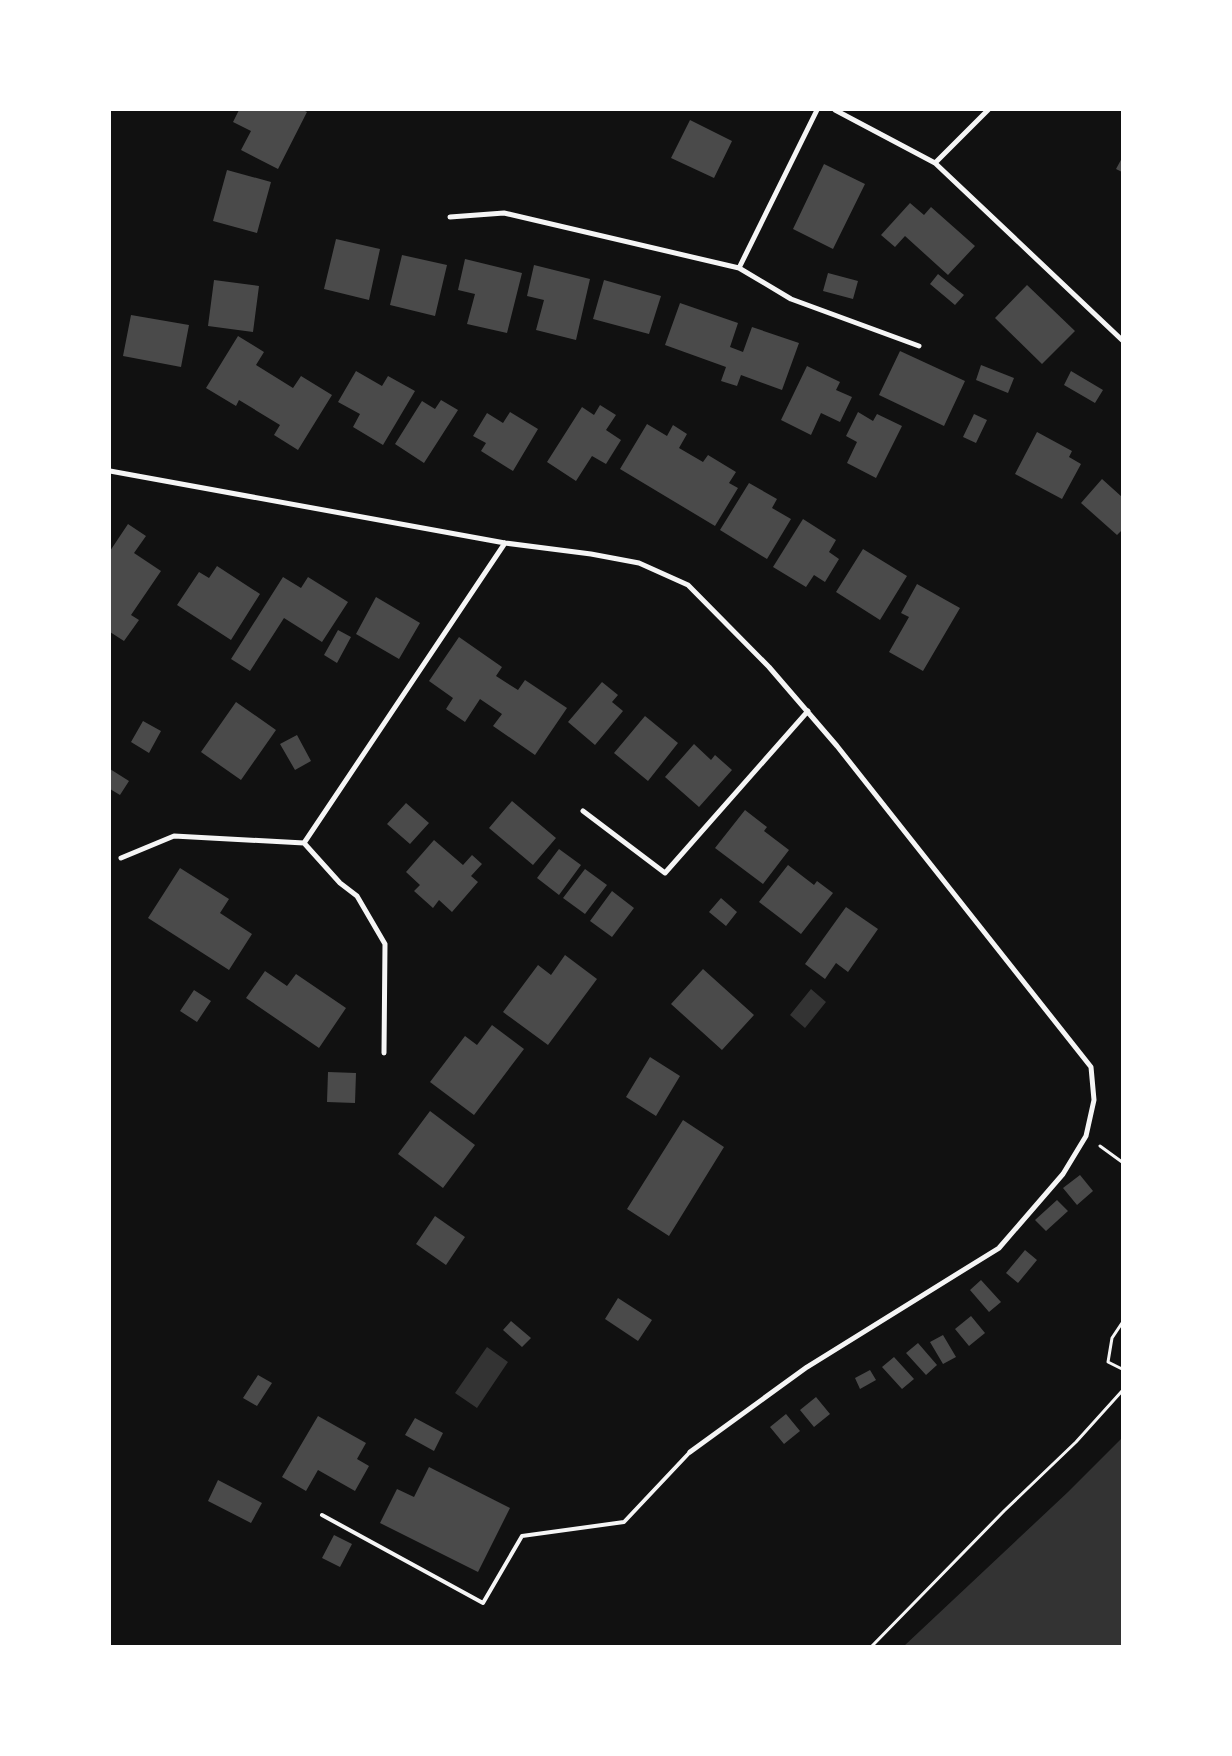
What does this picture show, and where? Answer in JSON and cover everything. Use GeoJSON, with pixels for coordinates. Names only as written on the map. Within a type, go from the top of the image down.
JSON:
{"type":"FeatureCollection","features":[{"type":"Feature","properties":{"kind":"street"},"geometry":{"type":"LineString","coordinates":[[738,268],[817,110]]}},
{"type":"Feature","properties":{"kind":"street"},"geometry":{"type":"LineString","coordinates":[[835,110],[935,163],[1122,340]]}},
{"type":"Feature","properties":{"kind":"street"},"geometry":{"type":"LineString","coordinates":[[935,163],[988,110]]}},
{"type":"Feature","properties":{"kind":"street"},"geometry":{"type":"LineString","coordinates":[[450,217],[504,213],[738,268],[791,299],[920,346]]}},
{"type":"Feature","properties":{"kind":"street"},"geometry":{"type":"LineString","coordinates":[[110,471],[506,543],[591,554],[639,563],[688,584],[769,667],[837,746],[1091,1067],[1094,1100],[1086,1136],[1063,1174],[999,1248],[807,1367],[690,1452]]}},
{"type":"Feature","properties":{"kind":"street"},"geometry":{"type":"LineString","coordinates":[[304,843],[506,543]]}},
{"type":"Feature","properties":{"kind":"street"},"geometry":{"type":"LineString","coordinates":[[582,811],[665,873],[808,712]]}},
{"type":"Feature","properties":{"kind":"street"},"geometry":{"type":"LineString","coordinates":[[121,858],[174,836],[304,843],[340,882],[357,896],[385,944],[384,1053]]}},
{"type":"Feature","properties":{"kind":"lane"},"geometry":{"type":"LineString","coordinates":[[322,1515],[483,1603],[522,1536],[624,1522],[690,1452]]}},
{"type":"Feature","properties":{"kind":"path"},"geometry":{"type":"LineString","coordinates":[[1086,1136],[1122,1162]]}},
{"type":"Feature","properties":{"kind":"path"},"geometry":{"type":"LineString","coordinates":[[1122,1323],[1112,1338],[1108,1362],[1122,1369]]}},
{"type":"Feature","properties":{"kind":"path"},"geometry":{"type":"LineString","coordinates":[[872,1646],[1004,1511],[1076,1442],[1122,1391]]}},
{"type":"Feature","properties":{"kind":"shaded area"},"geometry":{"type":"Polygon","coordinates":[[[811,989],[826,1002],[805,1028],[790,1015],[811,989]]]}},
{"type":"Feature","properties":{"kind":"shaded area"},"geometry":{"type":"Polygon","coordinates":[[[487,1347],[508,1362],[477,1408],[455,1393],[487,1347]]]}},
{"type":"Feature","properties":{"kind":"shaded area"},"geometry":{"type":"Polygon","coordinates":[[[1122,1438],[1122,1646],[904,1646],[1068,1492],[1122,1438]]]}},
{"type":"Feature","properties":{"kind":"building"},"geometry":{"type":"Polygon","coordinates":[[[239,110],[303,110],[307,112],[278,169],[241,150],[251,131],[233,122],[239,110]]]}},
{"type":"Feature","properties":{"kind":"building"},"geometry":{"type":"Polygon","coordinates":[[[690,120],[732,141],[714,178],[671,158],[690,120]]]}},
{"type":"Feature","properties":{"kind":"building"},"geometry":{"type":"Polygon","coordinates":[[[1122,158],[1122,172],[1116,169],[1122,158]]]}},
{"type":"Feature","properties":{"kind":"building"},"geometry":{"type":"Polygon","coordinates":[[[824,164],[865,184],[833,249],[793,229],[824,164]]]}},
{"type":"Feature","properties":{"kind":"building"},"geometry":{"type":"Polygon","coordinates":[[[227,170],[271,182],[257,233],[213,221],[227,170]]]}},
{"type":"Feature","properties":{"kind":"building"},"geometry":{"type":"Polygon","coordinates":[[[910,203],[924,215],[931,207],[975,246],[948,275],[905,236],[895,247],[881,235],[910,203]]]}},
{"type":"Feature","properties":{"kind":"building"},"geometry":{"type":"Polygon","coordinates":[[[336,239],[380,249],[369,300],[324,289],[336,239]]]}},
{"type":"Feature","properties":{"kind":"building"},"geometry":{"type":"Polygon","coordinates":[[[402,255],[447,265],[435,316],[390,305],[402,255]]]}},
{"type":"Feature","properties":{"kind":"building"},"geometry":{"type":"Polygon","coordinates":[[[465,259],[522,273],[507,333],[467,324],[475,294],[458,290],[465,259]]]}},
{"type":"Feature","properties":{"kind":"building"},"geometry":{"type":"Polygon","coordinates":[[[534,265],[590,279],[576,340],[536,330],[544,300],[527,296],[534,265]]]}},
{"type":"Feature","properties":{"kind":"building"},"geometry":{"type":"Polygon","coordinates":[[[828,273],[858,281],[853,299],[823,291],[828,273]]]}},
{"type":"Feature","properties":{"kind":"building"},"geometry":{"type":"Polygon","coordinates":[[[938,274],[964,295],[955,305],[930,284],[938,274]]]}},
{"type":"Feature","properties":{"kind":"building"},"geometry":{"type":"Polygon","coordinates":[[[214,280],[259,286],[253,332],[208,326],[214,280]]]}},
{"type":"Feature","properties":{"kind":"building"},"geometry":{"type":"Polygon","coordinates":[[[604,280],[661,296],[649,334],[593,319],[604,280]]]}},
{"type":"Feature","properties":{"kind":"building"},"geometry":{"type":"Polygon","coordinates":[[[1027,285],[1075,331],[1042,364],[995,318],[1027,285]]]}},
{"type":"Feature","properties":{"kind":"building"},"geometry":{"type":"Polygon","coordinates":[[[680,303],[738,323],[730,347],[743,352],[752,327],[799,343],[782,390],[741,375],[737,386],[721,381],[726,367],[665,345],[680,303]]]}},
{"type":"Feature","properties":{"kind":"building"},"geometry":{"type":"Polygon","coordinates":[[[131,315],[189,325],[181,367],[123,356],[131,315]]]}},
{"type":"Feature","properties":{"kind":"building"},"geometry":{"type":"Polygon","coordinates":[[[238,336],[264,352],[256,365],[293,388],[301,376],[332,395],[298,450],[274,435],[280,425],[239,400],[236,406],[206,388],[238,336]]]}},
{"type":"Feature","properties":{"kind":"building"},"geometry":{"type":"Polygon","coordinates":[[[900,351],[965,381],[944,426],[879,395],[900,351]]]}},
{"type":"Feature","properties":{"kind":"building"},"geometry":{"type":"Polygon","coordinates":[[[981,365],[1014,378],[1008,393],[976,380],[981,365]]]}},
{"type":"Feature","properties":{"kind":"building"},"geometry":{"type":"Polygon","coordinates":[[[807,366],[840,382],[836,390],[852,397],[840,422],[821,413],[811,435],[781,420],[807,366]]]}},
{"type":"Feature","properties":{"kind":"building"},"geometry":{"type":"Polygon","coordinates":[[[356,371],[382,386],[388,376],[415,391],[383,445],[353,427],[360,414],[338,402],[356,371]]]}},
{"type":"Feature","properties":{"kind":"building"},"geometry":{"type":"Polygon","coordinates":[[[1071,371],[1103,390],[1095,403],[1064,385],[1071,371]]]}},
{"type":"Feature","properties":{"kind":"building"},"geometry":{"type":"Polygon","coordinates":[[[441,400],[458,410],[424,463],[395,444],[422,401],[435,409],[441,400]]]}},
{"type":"Feature","properties":{"kind":"building"},"geometry":{"type":"Polygon","coordinates":[[[600,405],[616,415],[606,430],[621,440],[606,464],[592,456],[576,481],[547,462],[582,407],[594,415],[600,405]]]}},
{"type":"Feature","properties":{"kind":"building"},"geometry":{"type":"Polygon","coordinates":[[[510,412],[538,429],[513,471],[481,451],[486,443],[473,436],[487,413],[503,423],[510,412]]]}},
{"type":"Feature","properties":{"kind":"building"},"geometry":{"type":"Polygon","coordinates":[[[858,412],[873,421],[877,414],[902,426],[876,478],[847,463],[857,442],[846,436],[858,412]]]}},
{"type":"Feature","properties":{"kind":"building"},"geometry":{"type":"Polygon","coordinates":[[[974,414],[987,420],[976,443],[963,437],[974,414]]]}},
{"type":"Feature","properties":{"kind":"building"},"geometry":{"type":"Polygon","coordinates":[[[647,424],[667,436],[673,425],[687,434],[679,448],[703,462],[708,455],[736,472],[729,483],[738,488],[715,526],[620,469],[647,424]]]}},
{"type":"Feature","properties":{"kind":"building"},"geometry":{"type":"Polygon","coordinates":[[[1037,432],[1072,451],[1069,457],[1081,464],[1062,499],[1015,474],[1037,432]]]}},
{"type":"Feature","properties":{"kind":"building"},"geometry":{"type":"Polygon","coordinates":[[[1102,479],[1122,497],[1122,530],[1117,535],[1081,503],[1102,479]]]}},
{"type":"Feature","properties":{"kind":"building"},"geometry":{"type":"Polygon","coordinates":[[[749,483],[777,499],[772,508],[791,519],[767,559],[720,530],[749,483]]]}},
{"type":"Feature","properties":{"kind":"building"},"geometry":{"type":"Polygon","coordinates":[[[803,519],[836,540],[829,552],[839,559],[825,582],[814,575],[806,587],[773,567],[803,519]]]}},
{"type":"Feature","properties":{"kind":"building"},"geometry":{"type":"Polygon","coordinates":[[[128,524],[146,536],[134,553],[161,571],[131,615],[139,620],[124,641],[110,632],[110,551],[128,524]]]}},
{"type":"Feature","properties":{"kind":"building"},"geometry":{"type":"Polygon","coordinates":[[[863,549],[907,576],[880,620],[836,592],[863,549]]]}},
{"type":"Feature","properties":{"kind":"building"},"geometry":{"type":"Polygon","coordinates":[[[217,566],[260,594],[231,640],[177,605],[199,572],[209,578],[217,566]]]}},
{"type":"Feature","properties":{"kind":"building"},"geometry":{"type":"Polygon","coordinates":[[[283,577],[301,588],[308,577],[348,602],[322,642],[284,618],[250,671],[231,659],[283,577]]]}},
{"type":"Feature","properties":{"kind":"building"},"geometry":{"type":"Polygon","coordinates":[[[917,584],[960,608],[923,671],[889,652],[909,617],[901,613],[917,584]]]}},
{"type":"Feature","properties":{"kind":"building"},"geometry":{"type":"Polygon","coordinates":[[[376,597],[420,623],[399,659],[356,634],[376,597]]]}},
{"type":"Feature","properties":{"kind":"building"},"geometry":{"type":"Polygon","coordinates":[[[338,630],[351,637],[337,663],[324,655],[338,630]]]}},
{"type":"Feature","properties":{"kind":"building"},"geometry":{"type":"Polygon","coordinates":[[[459,637],[502,667],[496,676],[518,690],[525,680],[567,708],[535,755],[493,726],[502,714],[480,699],[465,722],[446,709],[453,698],[429,681],[459,637]]]}},
{"type":"Feature","properties":{"kind":"building"},"geometry":{"type":"Polygon","coordinates":[[[602,682],[618,695],[612,702],[623,711],[595,745],[568,722],[602,682]]]}},
{"type":"Feature","properties":{"kind":"building"},"geometry":{"type":"Polygon","coordinates":[[[236,702],[276,730],[241,780],[201,752],[236,702]]]}},
{"type":"Feature","properties":{"kind":"building"},"geometry":{"type":"Polygon","coordinates":[[[645,716],[678,743],[648,781],[614,753],[645,716]]]}},
{"type":"Feature","properties":{"kind":"building"},"geometry":{"type":"Polygon","coordinates":[[[143,721],[161,731],[149,753],[131,742],[143,721]]]}},
{"type":"Feature","properties":{"kind":"building"},"geometry":{"type":"Polygon","coordinates":[[[297,735],[311,761],[295,770],[280,744],[297,735]]]}},
{"type":"Feature","properties":{"kind":"building"},"geometry":{"type":"Polygon","coordinates":[[[694,744],[711,760],[715,755],[732,770],[699,807],[665,777],[694,744]]]}},
{"type":"Feature","properties":{"kind":"building"},"geometry":{"type":"Polygon","coordinates":[[[110,769],[129,781],[120,795],[110,789],[110,769]]]}},
{"type":"Feature","properties":{"kind":"building"},"geometry":{"type":"Polygon","coordinates":[[[512,801],[556,838],[533,865],[489,828],[512,801]]]}},
{"type":"Feature","properties":{"kind":"building"},"geometry":{"type":"Polygon","coordinates":[[[406,803],[429,823],[410,844],[387,824],[406,803]]]}},
{"type":"Feature","properties":{"kind":"building"},"geometry":{"type":"Polygon","coordinates":[[[745,810],[767,827],[764,831],[789,850],[763,884],[715,848],[745,810]]]}},
{"type":"Feature","properties":{"kind":"building"},"geometry":{"type":"Polygon","coordinates":[[[434,840],[463,865],[472,855],[482,864],[471,876],[478,882],[452,912],[439,900],[433,908],[414,891],[420,885],[406,872],[434,840]]]}},
{"type":"Feature","properties":{"kind":"building"},"geometry":{"type":"Polygon","coordinates":[[[559,849],[581,865],[559,895],[537,878],[559,849]]]}},
{"type":"Feature","properties":{"kind":"building"},"geometry":{"type":"Polygon","coordinates":[[[788,865],[814,885],[817,881],[833,893],[801,934],[759,902],[788,865]]]}},
{"type":"Feature","properties":{"kind":"building"},"geometry":{"type":"Polygon","coordinates":[[[180,868],[229,899],[220,913],[252,934],[229,970],[148,918],[180,868]]]}},
{"type":"Feature","properties":{"kind":"building"},"geometry":{"type":"Polygon","coordinates":[[[585,869],[607,885],[585,914],[563,898],[585,869]]]}},
{"type":"Feature","properties":{"kind":"building"},"geometry":{"type":"Polygon","coordinates":[[[612,891],[634,908],[612,937],[590,921],[612,891]]]}},
{"type":"Feature","properties":{"kind":"building"},"geometry":{"type":"Polygon","coordinates":[[[721,898],[737,912],[726,926],[709,912],[721,898]]]}},
{"type":"Feature","properties":{"kind":"building"},"geometry":{"type":"Polygon","coordinates":[[[846,907],[878,929],[848,972],[836,963],[825,979],[805,964],[846,907]]]}},
{"type":"Feature","properties":{"kind":"building"},"geometry":{"type":"Polygon","coordinates":[[[565,955],[597,979],[548,1045],[503,1012],[538,965],[551,975],[565,955]]]}},
{"type":"Feature","properties":{"kind":"building"},"geometry":{"type":"Polygon","coordinates":[[[703,969],[754,1015],[722,1050],[671,1004],[703,969]]]}},
{"type":"Feature","properties":{"kind":"building"},"geometry":{"type":"Polygon","coordinates":[[[265,971],[287,986],[296,974],[346,1008],[319,1048],[246,998],[265,971]]]}},
{"type":"Feature","properties":{"kind":"building"},"geometry":{"type":"Polygon","coordinates":[[[194,990],[211,1001],[197,1022],[180,1011],[194,990]]]}},
{"type":"Feature","properties":{"kind":"building"},"geometry":{"type":"Polygon","coordinates":[[[492,1025],[524,1049],[474,1115],[430,1082],[465,1036],[477,1045],[492,1025]]]}},
{"type":"Feature","properties":{"kind":"building"},"geometry":{"type":"Polygon","coordinates":[[[650,1057],[680,1076],[656,1116],[626,1097],[650,1057]]]}},
{"type":"Feature","properties":{"kind":"building"},"geometry":{"type":"Polygon","coordinates":[[[328,1072],[356,1073],[355,1103],[327,1102],[328,1072]]]}},
{"type":"Feature","properties":{"kind":"building"},"geometry":{"type":"Polygon","coordinates":[[[430,1111],[475,1145],[443,1188],[398,1154],[430,1111]]]}},
{"type":"Feature","properties":{"kind":"building"},"geometry":{"type":"Polygon","coordinates":[[[683,1120],[724,1147],[669,1236],[627,1209],[683,1120]]]}},
{"type":"Feature","properties":{"kind":"building"},"geometry":{"type":"Polygon","coordinates":[[[1080,1175],[1093,1191],[1077,1205],[1063,1188],[1080,1175]]]}},
{"type":"Feature","properties":{"kind":"building"},"geometry":{"type":"Polygon","coordinates":[[[1057,1200],[1068,1211],[1046,1231],[1035,1220],[1057,1200]]]}},
{"type":"Feature","properties":{"kind":"building"},"geometry":{"type":"Polygon","coordinates":[[[435,1216],[465,1237],[446,1265],[416,1244],[435,1216]]]}},
{"type":"Feature","properties":{"kind":"building"},"geometry":{"type":"Polygon","coordinates":[[[1025,1250],[1037,1260],[1018,1283],[1006,1273],[1025,1250]]]}},
{"type":"Feature","properties":{"kind":"building"},"geometry":{"type":"Polygon","coordinates":[[[981,1280],[1001,1302],[989,1312],[970,1290],[981,1280]]]}},
{"type":"Feature","properties":{"kind":"building"},"geometry":{"type":"Polygon","coordinates":[[[618,1298],[652,1320],[638,1341],[605,1319],[618,1298]]]}},
{"type":"Feature","properties":{"kind":"building"},"geometry":{"type":"Polygon","coordinates":[[[971,1316],[985,1333],[969,1346],[955,1329],[971,1316]]]}},
{"type":"Feature","properties":{"kind":"building"},"geometry":{"type":"Polygon","coordinates":[[[511,1321],[531,1338],[522,1347],[503,1330],[511,1321]]]}},
{"type":"Feature","properties":{"kind":"building"},"geometry":{"type":"Polygon","coordinates":[[[943,1335],[956,1357],[943,1364],[930,1342],[943,1335]]]}},
{"type":"Feature","properties":{"kind":"building"},"geometry":{"type":"Polygon","coordinates":[[[918,1343],[937,1365],[926,1375],[906,1353],[918,1343]]]}},
{"type":"Feature","properties":{"kind":"building"},"geometry":{"type":"Polygon","coordinates":[[[894,1357],[914,1379],[902,1389],[882,1367],[894,1357]]]}},
{"type":"Feature","properties":{"kind":"building"},"geometry":{"type":"Polygon","coordinates":[[[870,1370],[876,1380],[860,1389],[855,1378],[870,1370]]]}},
{"type":"Feature","properties":{"kind":"building"},"geometry":{"type":"Polygon","coordinates":[[[258,1375],[272,1383],[257,1406],[243,1398],[258,1375]]]}},
{"type":"Feature","properties":{"kind":"building"},"geometry":{"type":"Polygon","coordinates":[[[816,1397],[830,1414],[814,1427],[800,1410],[816,1397]]]}},
{"type":"Feature","properties":{"kind":"building"},"geometry":{"type":"Polygon","coordinates":[[[786,1414],[800,1431],[784,1444],[770,1427],[786,1414]]]}},
{"type":"Feature","properties":{"kind":"building"},"geometry":{"type":"Polygon","coordinates":[[[318,1416],[366,1443],[357,1459],[369,1466],[355,1491],[318,1470],[306,1491],[282,1477],[318,1416]]]}},
{"type":"Feature","properties":{"kind":"building"},"geometry":{"type":"Polygon","coordinates":[[[415,1418],[443,1433],[434,1451],[405,1435],[415,1418]]]}},
{"type":"Feature","properties":{"kind":"building"},"geometry":{"type":"Polygon","coordinates":[[[429,1467],[510,1508],[478,1572],[380,1523],[397,1489],[414,1497],[429,1467]]]}},
{"type":"Feature","properties":{"kind":"building"},"geometry":{"type":"Polygon","coordinates":[[[218,1480],[262,1503],[251,1523],[208,1501],[218,1480]]]}},
{"type":"Feature","properties":{"kind":"building"},"geometry":{"type":"Polygon","coordinates":[[[334,1535],[352,1544],[340,1567],[322,1558],[334,1535]]]}}]}
